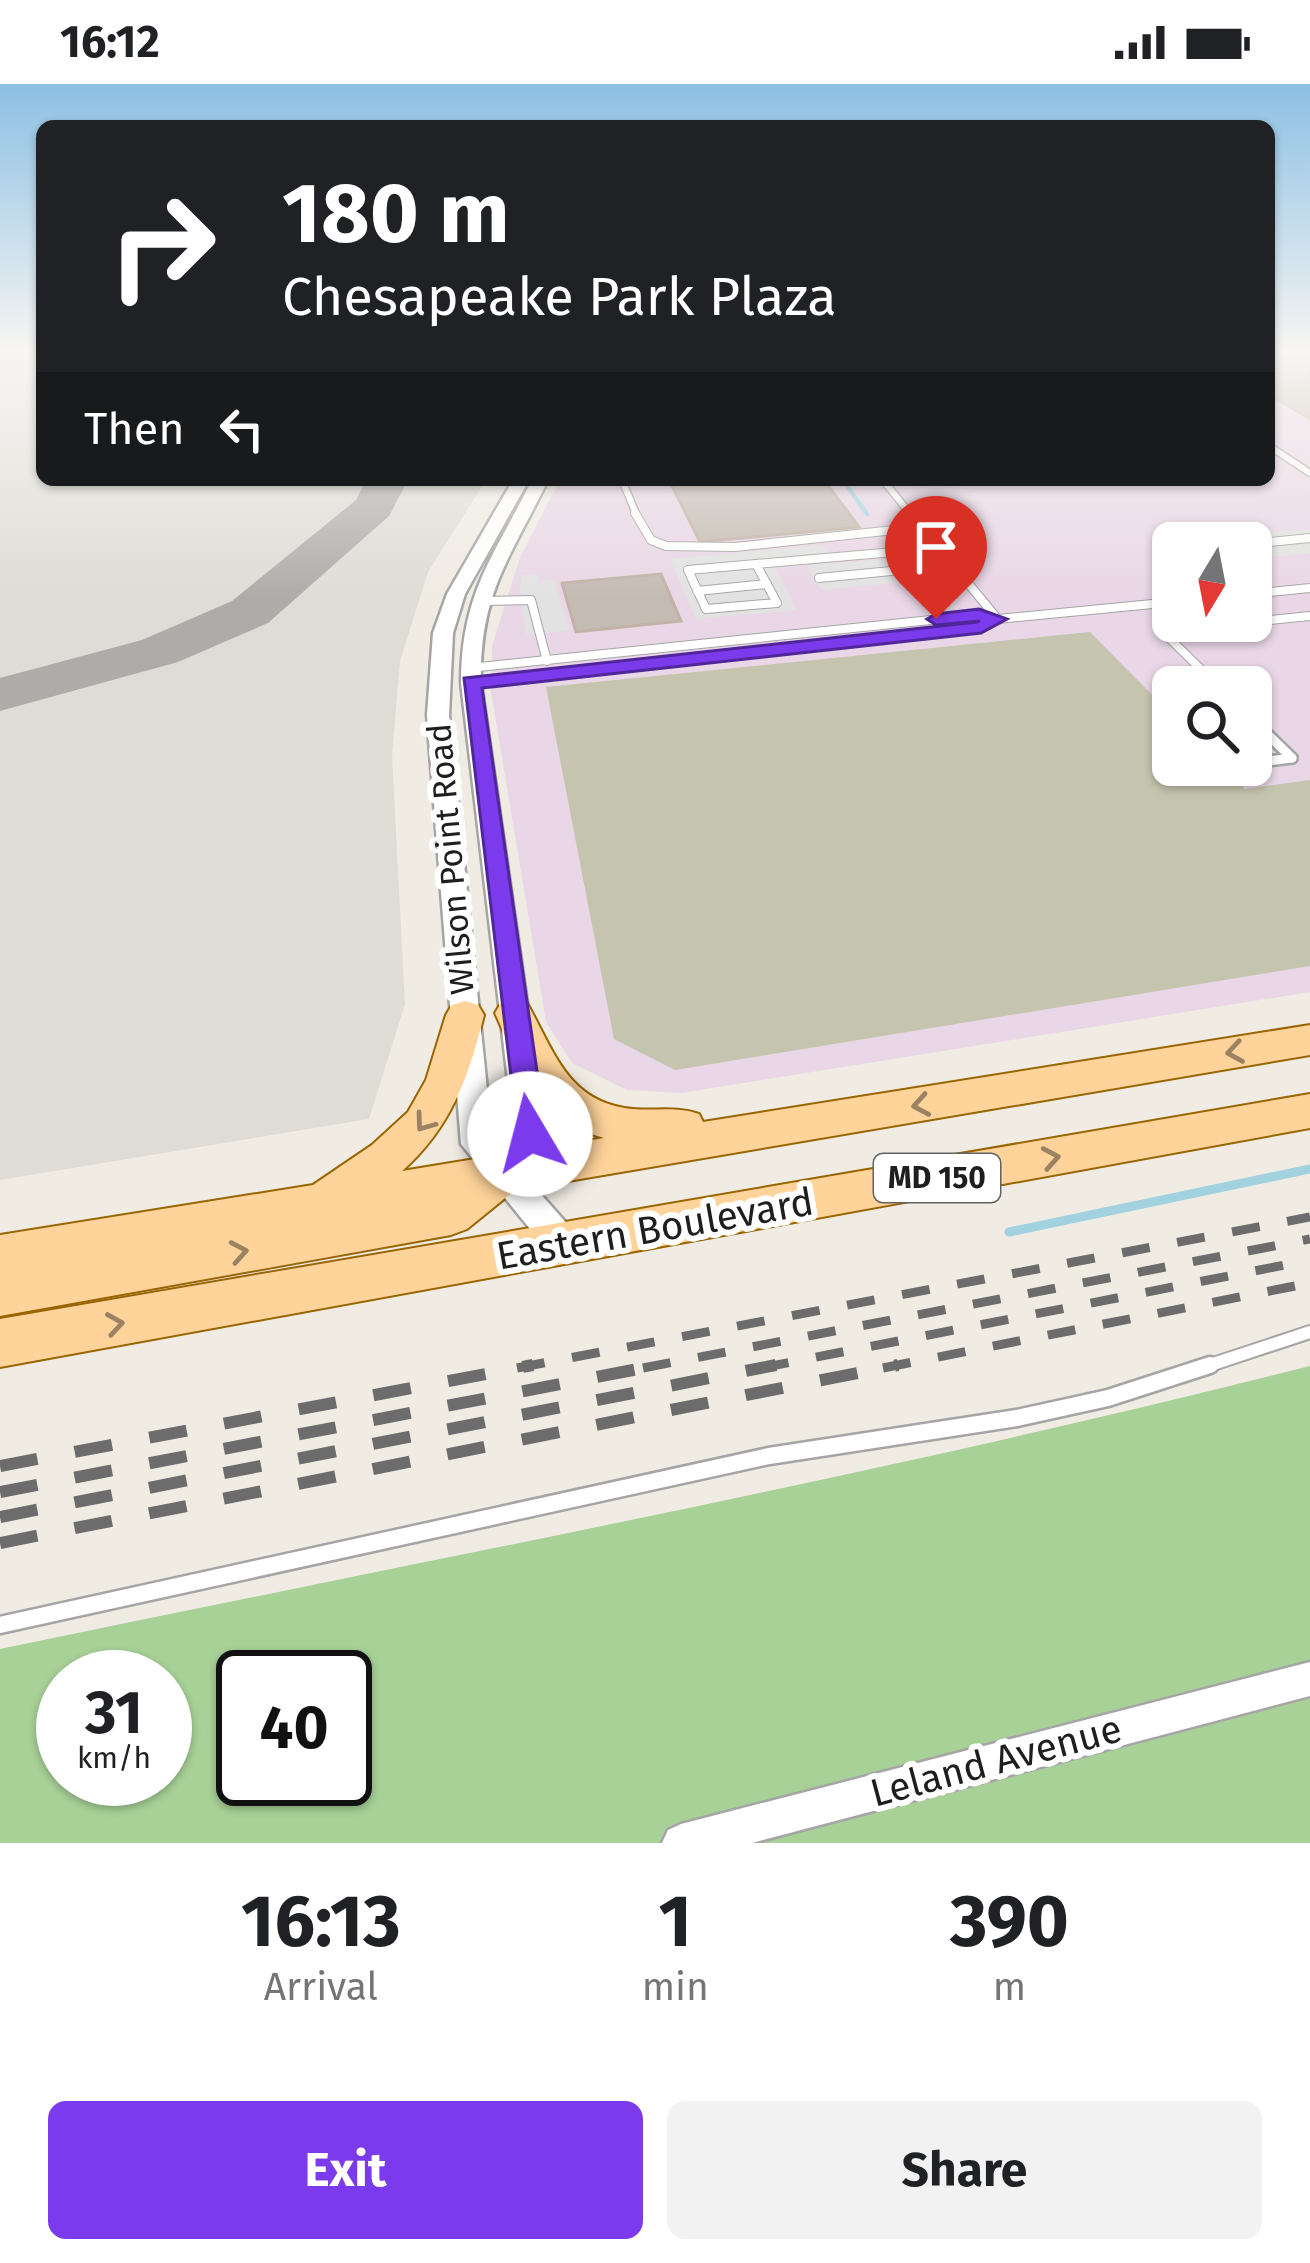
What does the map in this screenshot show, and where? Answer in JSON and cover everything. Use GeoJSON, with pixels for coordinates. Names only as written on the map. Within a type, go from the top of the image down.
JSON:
{"type":"FeatureCollection","features":[{"type":"Feature","properties":{"kind":"main road"},"geometry":{"type":"LineString","coordinates":[[514,1013],[553,1090],[603,1121],[645,1129],[861,1114]]}},
{"type":"Feature","properties":{"kind":"main road"},"geometry":{"type":"LineString","coordinates":[[316,1203],[394,1156],[417,1136],[445,1086],[464,1015]]}},
{"type":"Feature","properties":{"kind":"main road","name":"MD 150"},"geometry":{"type":"LineString","coordinates":[[0,1256],[1310,1040]]}},
{"type":"Feature","properties":{"kind":"main road","name":"Eastern Boulevard"},"geometry":{"type":"LineString","coordinates":[[0,1343],[1310,1111]]}},
{"type":"Feature","properties":{"kind":"main road"},"geometry":{"type":"LineString","coordinates":[[0,1294],[452,1215],[504,1174]]}},
{"type":"Feature","properties":{"kind":"street","name":"Wilson Point Road"},"geometry":{"type":"LineString","coordinates":[[518,486],[456,594],[443,634],[438,679],[477,1144],[564,1245]]}},
{"type":"Feature","properties":{"kind":"street","name":"Wilson Point Road"},"geometry":{"type":"LineString","coordinates":[[504,1174],[530,1134],[471,675],[478,601],[497,551],[536,486]]}},
{"type":"Feature","properties":{"kind":"street"},"geometry":{"type":"LineString","coordinates":[[438,679],[471,675]]}},
{"type":"Feature","properties":{"kind":"street","name":"Leland Avenue"},"geometry":{"type":"LineString","coordinates":[[681,1843],[1310,1679]]}},
{"type":"Feature","properties":{"kind":"lane"},"geometry":{"type":"LineString","coordinates":[[1275,450],[1310,473]]}},
{"type":"Feature","properties":{"kind":"lane"},"geometry":{"type":"LineString","coordinates":[[625,486],[651,540],[664,548],[726,548],[922,527]]}},
{"type":"Feature","properties":{"kind":"lane"},"geometry":{"type":"LineString","coordinates":[[888,486],[998,619]]}},
{"type":"Feature","properties":{"kind":"lane"},"geometry":{"type":"LineString","coordinates":[[1272,542],[1310,538]]}},
{"type":"Feature","properties":{"kind":"lane"},"geometry":{"type":"LineString","coordinates":[[756,564],[777,603],[706,609],[688,571],[756,564],[940,548]]}},
{"type":"Feature","properties":{"kind":"lane"},"geometry":{"type":"LineString","coordinates":[[819,578],[953,565]]}},
{"type":"Feature","properties":{"kind":"lane"},"geometry":{"type":"LineString","coordinates":[[698,591],[767,584]]}},
{"type":"Feature","properties":{"kind":"lane"},"geometry":{"type":"LineString","coordinates":[[1272,592],[1310,588]]}},
{"type":"Feature","properties":{"kind":"lane"},"geometry":{"type":"LineString","coordinates":[[478,601],[531,600],[550,674]]}},
{"type":"Feature","properties":{"kind":"lane"},"geometry":{"type":"LineString","coordinates":[[471,675],[547,659],[979,615],[998,619],[1152,604]]}},
{"type":"Feature","properties":{"kind":"lane"},"geometry":{"type":"LineString","coordinates":[[1198,666],[1162,631],[1310,616]]}},
{"type":"Feature","properties":{"kind":"lane"},"geometry":{"type":"LineString","coordinates":[[471,675],[550,674],[981,628],[998,619]]}},
{"type":"Feature","properties":{"kind":"lane"},"geometry":{"type":"LineString","coordinates":[[1272,738],[1292,758],[1272,760]]}},
{"type":"Feature","properties":{"kind":"lane"},"geometry":{"type":"LineString","coordinates":[[0,1625],[769,1456],[1018,1418],[1108,1398],[1310,1332]]}},
{"type":"Feature","properties":{"kind":"shaded area"},"geometry":{"type":"Polygon","coordinates":[[[0,435],[36,435],[36,486],[482,486],[428,572],[400,661],[392,755],[405,1004],[369,1119],[0,1180],[0,435]]]}},
{"type":"Feature","properties":{"kind":"shaded area"},"geometry":{"type":"Polygon","coordinates":[[[1275,435],[1310,435],[1310,992],[681,1093],[627,1090],[572,1063],[546,1022],[491,692],[492,646],[520,557],[557,486],[1275,486],[1275,435]]]}},
{"type":"Feature","properties":{"kind":"shaded area"},"geometry":{"type":"Polygon","coordinates":[[[1310,529],[1310,553],[1272,557],[1272,533],[1310,529]]]}},
{"type":"Feature","properties":{"kind":"shaded area"},"geometry":{"type":"Polygon","coordinates":[[[822,545],[834,564],[894,558],[912,581],[822,590],[807,567],[813,564],[775,568],[797,610],[696,619],[670,559],[822,545]]]}},
{"type":"Feature","properties":{"kind":"shaded area"},"geometry":{"type":"Polygon","coordinates":[[[537,574],[539,581],[555,580],[569,631],[526,634],[519,591],[522,575],[537,574]]]}},
{"type":"Feature","properties":{"kind":"shaded area"},"geometry":{"type":"Polygon","coordinates":[[[1090,632],[1152,695],[1152,786],[1245,789],[1310,780],[1310,966],[675,1070],[614,1039],[546,687],[1090,632]]]}},
{"type":"Feature","properties":{"kind":"green space"},"geometry":{"type":"Polygon","coordinates":[[[1310,1366],[1310,1843],[0,1843],[0,1649],[984,1444],[1310,1366]]]}},
{"type":"Feature","properties":{"kind":"building"},"geometry":{"type":"Polygon","coordinates":[[[672,486],[828,486],[859,527],[700,542],[672,486]]]}},
{"type":"Feature","properties":{"kind":"building"},"geometry":{"type":"Polygon","coordinates":[[[661,574],[681,621],[576,632],[562,583],[661,574]]]}},
{"type":"Feature","properties":{"kind":"waterway"},"geometry":{"type":"LineString","coordinates":[[847,486],[867,514]]}},
{"type":"Feature","properties":{"kind":"waterway"},"geometry":{"type":"LineString","coordinates":[[1009,1232],[1310,1169]]}},
{"type":"Feature","properties":{"kind":"taxiway"},"geometry":{"type":"LineString","coordinates":[[0,695],[160,651],[250,612],[374,507],[384,486]]}},
{"type":"Feature","properties":{"kind":"railway"},"geometry":{"type":"LineString","coordinates":[[517,1368],[1310,1217]]}},
{"type":"Feature","properties":{"kind":"railway"},"geometry":{"type":"LineString","coordinates":[[643,1368],[1310,1239]]}},
{"type":"Feature","properties":{"kind":"railway"},"geometry":{"type":"LineString","coordinates":[[761,1368],[1310,1260]]}},
{"type":"Feature","properties":{"kind":"railway"},"geometry":{"type":"LineString","coordinates":[[883,1368],[1310,1283]]}},
{"type":"Feature","properties":{"kind":"railway"},"geometry":{"type":"LineString","coordinates":[[0,1466],[533,1365]]}},
{"type":"Feature","properties":{"kind":"railway"},"geometry":{"type":"LineString","coordinates":[[0,1492],[659,1365]]}},
{"type":"Feature","properties":{"kind":"railway"},"geometry":{"type":"LineString","coordinates":[[0,1517],[776,1365]]}},
{"type":"Feature","properties":{"kind":"railway"},"geometry":{"type":"LineString","coordinates":[[0,1543],[898,1365]]}},
{"type":"Feature","properties":{"kind":"route"},"geometry":{"type":"LineString","coordinates":[[530,1134],[471,683],[981,628],[998,619],[979,615],[936,619]]}}]}
